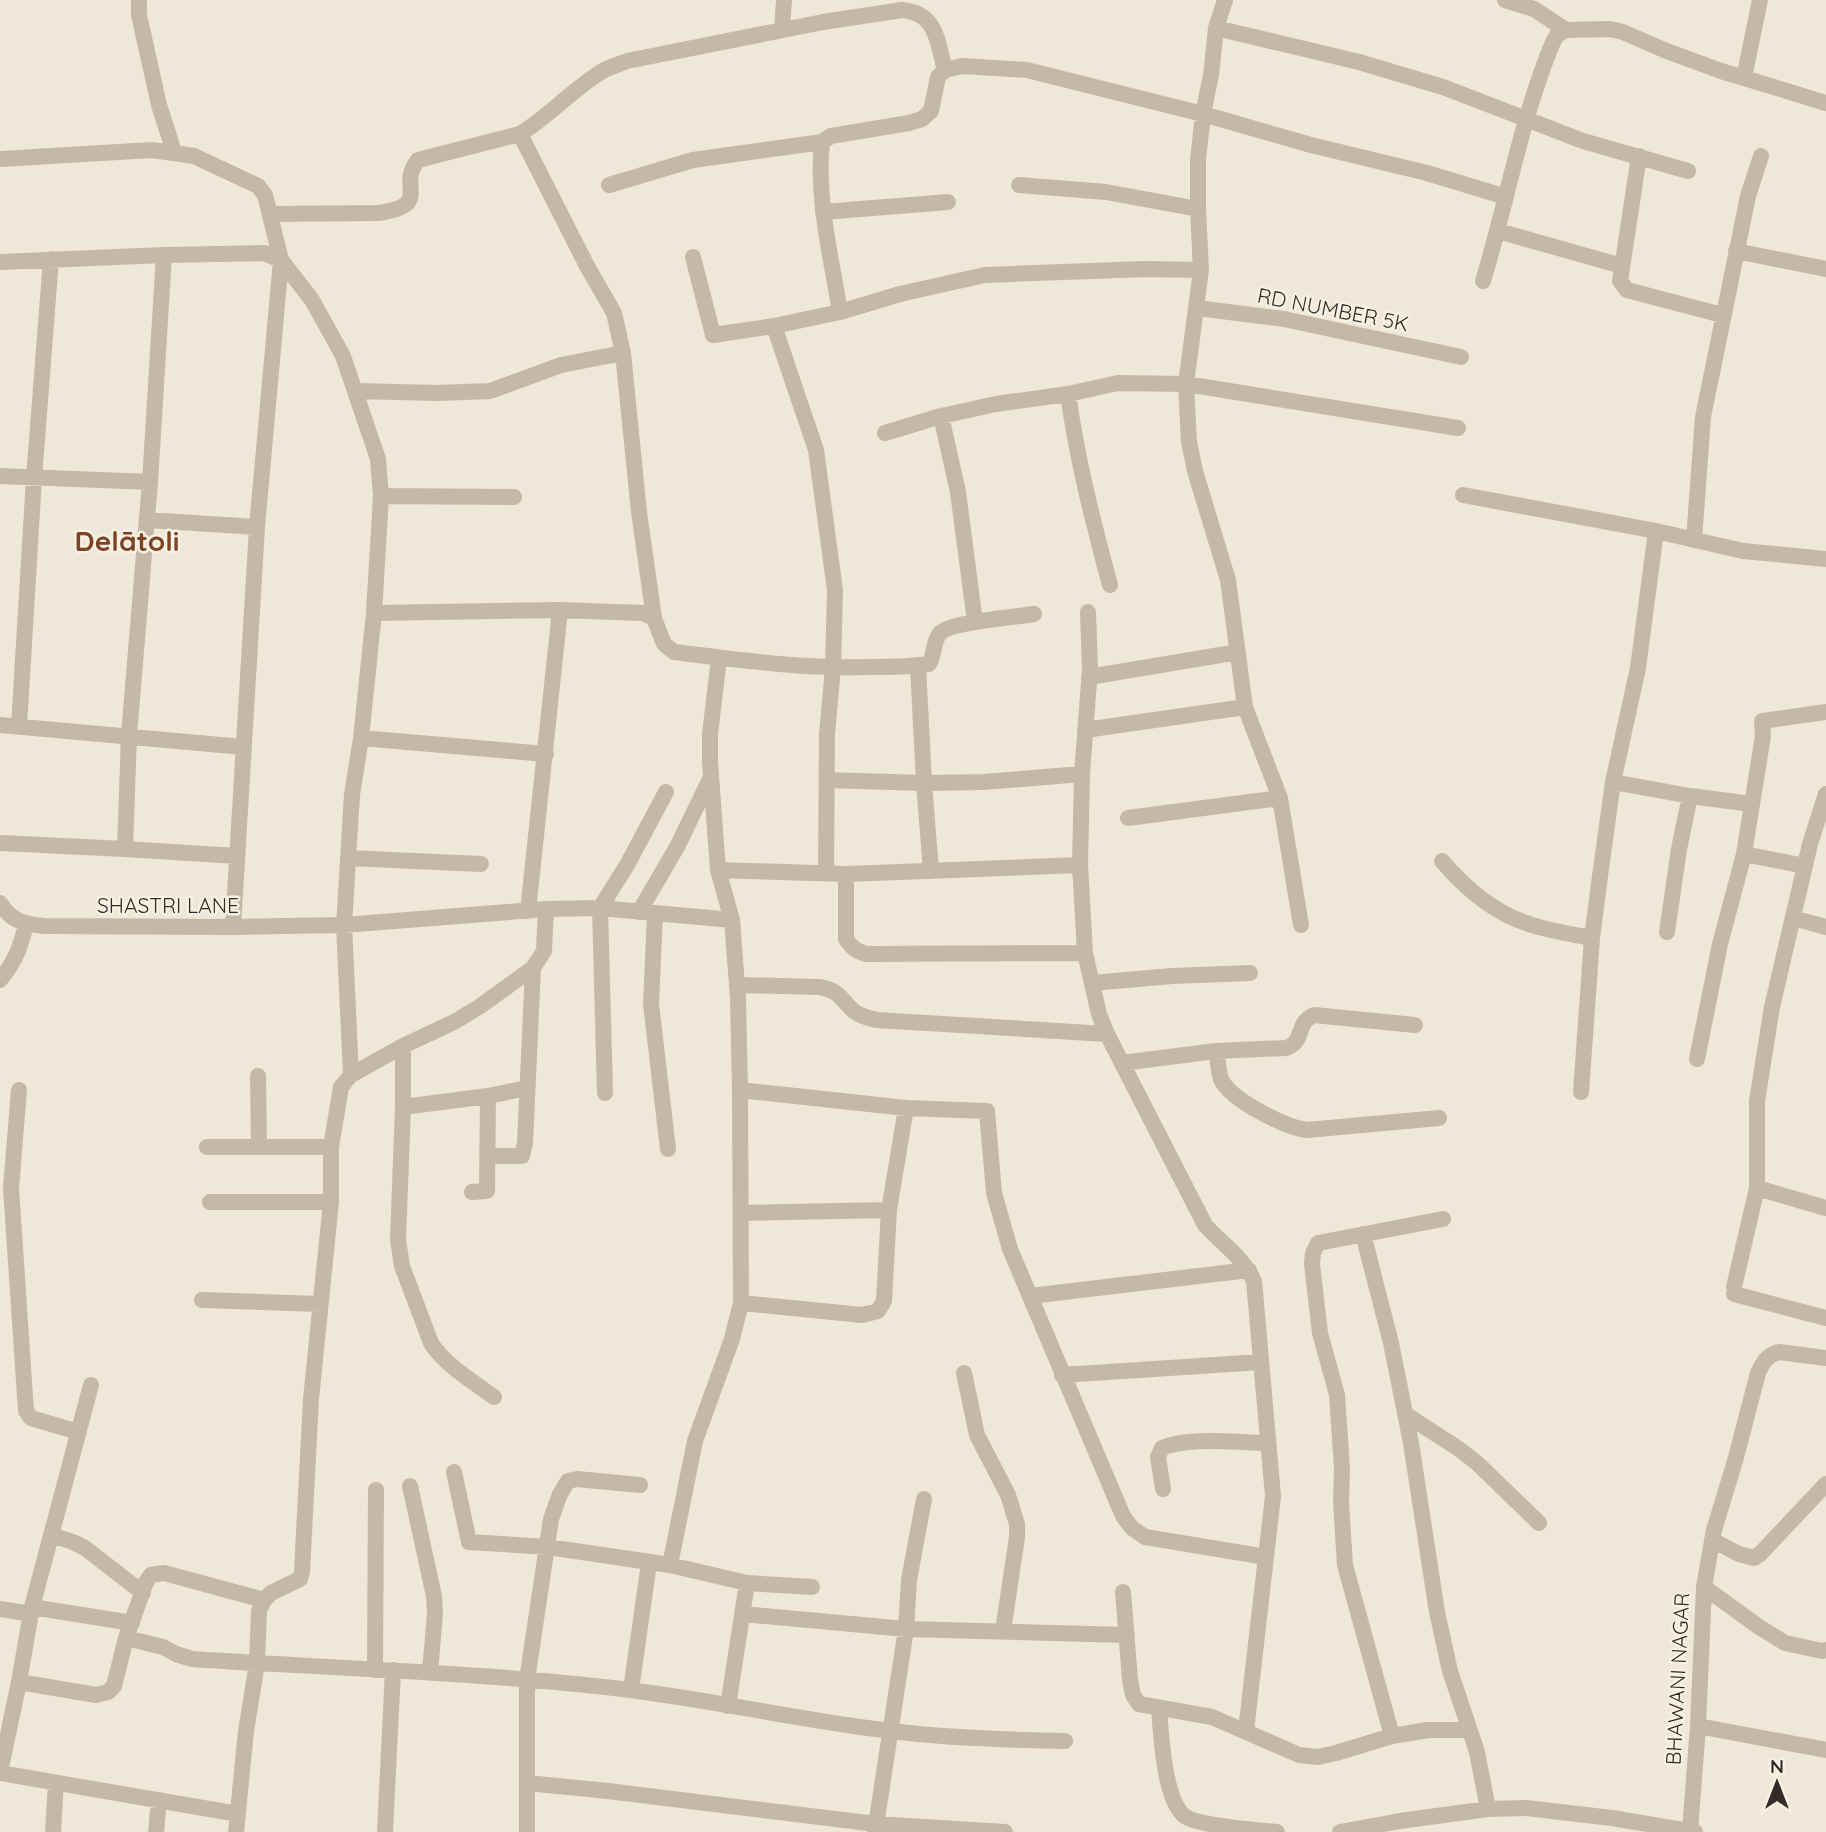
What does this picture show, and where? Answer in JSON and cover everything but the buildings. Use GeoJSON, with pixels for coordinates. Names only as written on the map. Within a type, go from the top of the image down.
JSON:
{"type":"FeatureCollection","features":[{"type":"Feature","properties":{"kind":"street"},"geometry":{"type":"LineString","coordinates":[[139,0],[139,15],[159,105],[174,152]]}},
{"type":"Feature","properties":{"kind":"street"},"geometry":{"type":"LineString","coordinates":[[782,30],[784,0]]}},
{"type":"Feature","properties":{"kind":"street"},"geometry":{"type":"LineString","coordinates":[[1225,0],[1216,28],[1212,75],[1203,114],[1198,160],[1201,270],[1186,384],[1189,442],[1195,471],[1228,580],[1245,707],[1280,798],[1301,925]]}},
{"type":"Feature","properties":{"kind":"street"},"geometry":{"type":"LineString","coordinates":[[1505,0],[1534,9],[1566,30]]}},
{"type":"Feature","properties":{"kind":"street"},"geometry":{"type":"LineString","coordinates":[[1744,78],[1759,0]]}},
{"type":"Feature","properties":{"kind":"street"},"geometry":{"type":"LineString","coordinates":[[270,214],[378,213],[405,206],[410,200],[411,168],[418,160],[520,134],[603,70],[627,61],[823,22],[922,8],[931,24],[945,70]]}},
{"type":"Feature","properties":{"kind":"street"},"geometry":{"type":"LineString","coordinates":[[1216,28],[1383,69],[1443,87],[1583,141],[1688,171]]}},
{"type":"Feature","properties":{"kind":"street"},"geometry":{"type":"LineString","coordinates":[[1483,281],[1525,119],[1553,41],[1566,30],[1610,29],[1623,32],[1664,50],[1744,78],[1826,103]]}},
{"type":"Feature","properties":{"kind":"street"},"geometry":{"type":"LineString","coordinates":[[609,185],[693,160],[822,142],[831,136],[922,119],[931,111],[938,77],[945,70],[962,66],[1027,70],[1427,173],[1506,197]]}},
{"type":"Feature","properties":{"kind":"street"},"geometry":{"type":"LineString","coordinates":[[520,134],[614,313],[623,353],[639,512],[654,618],[664,644],[674,652],[833,668],[918,666],[929,664],[938,634],[945,629],[1034,614]]}},
{"type":"Feature","properties":{"kind":"street"},"geometry":{"type":"LineString","coordinates":[[822,142],[823,212],[840,312]]}},
{"type":"Feature","properties":{"kind":"street"},"geometry":{"type":"LineString","coordinates":[[0,159],[152,150],[174,152],[194,156],[258,186],[265,195],[281,260],[257,527],[233,928]]}},
{"type":"Feature","properties":{"kind":"street"},"geometry":{"type":"LineString","coordinates":[[1639,156],[1620,281],[1627,290],[1722,315]]}},
{"type":"Feature","properties":{"kind":"street"},"geometry":{"type":"LineString","coordinates":[[1694,540],[1703,417],[1748,197],[1761,156]]}},
{"type":"Feature","properties":{"kind":"street"},"geometry":{"type":"LineString","coordinates":[[1020,185],[1106,192],[1198,209]]}},
{"type":"Feature","properties":{"kind":"street"},"geometry":{"type":"LineString","coordinates":[[823,212],[948,202]]}},
{"type":"Feature","properties":{"kind":"street"},"geometry":{"type":"LineString","coordinates":[[1498,231],[1622,267]]}},
{"type":"Feature","properties":{"kind":"street"},"geometry":{"type":"LineString","coordinates":[[1736,251],[1826,269]]}},
{"type":"Feature","properties":{"kind":"street"},"geometry":{"type":"LineString","coordinates":[[0,262],[264,253],[281,260],[313,300],[343,356],[378,459],[381,496],[374,613],[352,795],[344,925],[351,1075]]}},
{"type":"Feature","properties":{"kind":"street"},"geometry":{"type":"LineString","coordinates":[[125,849],[129,735],[150,482],[164,255]]}},
{"type":"Feature","properties":{"kind":"street"},"geometry":{"type":"LineString","coordinates":[[693,257],[713,335],[840,312],[900,294],[985,275],[1145,269],[1201,270]]}},
{"type":"Feature","properties":{"kind":"street"},"geometry":{"type":"LineString","coordinates":[[19,726],[51,259]]}},
{"type":"Feature","properties":{"kind":"street","name":"RD NUMBER 5K"},"geometry":{"type":"LineString","coordinates":[[1197,308],[1284,319],[1461,357]]}},
{"type":"Feature","properties":{"kind":"street"},"geometry":{"type":"LineString","coordinates":[[774,326],[816,450],[835,590],[833,668],[827,734],[826,873]]}},
{"type":"Feature","properties":{"kind":"street"},"geometry":{"type":"LineString","coordinates":[[356,391],[490,391],[561,365],[623,353]]}},
{"type":"Feature","properties":{"kind":"street"},"geometry":{"type":"LineString","coordinates":[[885,433],[941,416],[996,404],[1068,394],[1118,383],[1186,384],[1458,428]]}},
{"type":"Feature","properties":{"kind":"street"},"geometry":{"type":"LineString","coordinates":[[1068,394],[1074,440],[1110,585]]}},
{"type":"Feature","properties":{"kind":"street"},"geometry":{"type":"LineString","coordinates":[[941,416],[958,492],[975,622]]}},
{"type":"Feature","properties":{"kind":"street"},"geometry":{"type":"LineString","coordinates":[[0,476],[150,482]]}},
{"type":"Feature","properties":{"kind":"street"},"geometry":{"type":"LineString","coordinates":[[1463,495],[1656,531],[1743,551],[1826,559]]}},
{"type":"Feature","properties":{"kind":"street"},"geometry":{"type":"LineString","coordinates":[[381,496],[514,497]]}},
{"type":"Feature","properties":{"kind":"street"},"geometry":{"type":"LineString","coordinates":[[147,520],[257,527]]}},
{"type":"Feature","properties":{"kind":"street"},"geometry":{"type":"LineString","coordinates":[[1581,1092],[1592,938],[1614,782],[1638,668],[1656,531]]}},
{"type":"Feature","properties":{"kind":"street"},"geometry":{"type":"LineString","coordinates":[[374,613],[560,610],[643,613],[654,618]]}},
{"type":"Feature","properties":{"kind":"street"},"geometry":{"type":"LineString","coordinates":[[528,911],[560,610]]}},
{"type":"Feature","properties":{"kind":"street"},"geometry":{"type":"LineString","coordinates":[[1088,612],[1089,677],[1082,774],[1080,865],[1085,953],[1099,1014],[1205,1225],[1242,1260],[1254,1281],[1273,1496],[1246,1731]]}},
{"type":"Feature","properties":{"kind":"street"},"geometry":{"type":"LineString","coordinates":[[1089,677],[1238,652]]}},
{"type":"Feature","properties":{"kind":"street"},"geometry":{"type":"LineString","coordinates":[[670,1565],[695,1441],[732,1339],[741,1303],[737,985],[732,920],[718,870],[711,776],[710,734],[719,658]]}},
{"type":"Feature","properties":{"kind":"street"},"geometry":{"type":"LineString","coordinates":[[918,666],[931,871]]}},
{"type":"Feature","properties":{"kind":"street"},"geometry":{"type":"LineString","coordinates":[[1086,730],[1245,707]]}},
{"type":"Feature","properties":{"kind":"street"},"geometry":{"type":"LineString","coordinates":[[1697,1059],[1720,944],[1744,854],[1763,736],[1762,721],[1826,712]]}},
{"type":"Feature","properties":{"kind":"street"},"geometry":{"type":"LineString","coordinates":[[0,724],[243,747]]}},
{"type":"Feature","properties":{"kind":"street"},"geometry":{"type":"LineString","coordinates":[[361,738],[546,754]]}},
{"type":"Feature","properties":{"kind":"street"},"geometry":{"type":"LineString","coordinates":[[827,780],[984,782],[1082,774]]}},
{"type":"Feature","properties":{"kind":"street"},"geometry":{"type":"LineString","coordinates":[[668,1149],[651,1004],[647,913],[711,776]]}},
{"type":"Feature","properties":{"kind":"street"},"geometry":{"type":"LineString","coordinates":[[1614,782],[1752,804]]}},
{"type":"Feature","properties":{"kind":"street"},"geometry":{"type":"LineString","coordinates":[[605,1093],[600,908],[627,865],[666,792]]}},
{"type":"Feature","properties":{"kind":"street"},"geometry":{"type":"LineString","coordinates":[[1826,794],[1810,844],[1772,1007],[1757,1101],[1757,1188],[1734,1291],[1826,1318]]}},
{"type":"Feature","properties":{"kind":"street"},"geometry":{"type":"LineString","coordinates":[[1667,932],[1690,796]]}},
{"type":"Feature","properties":{"kind":"street"},"geometry":{"type":"LineString","coordinates":[[1128,818],[1280,798]]}},
{"type":"Feature","properties":{"kind":"street"},"geometry":{"type":"LineString","coordinates":[[0,844],[237,856]]}},
{"type":"Feature","properties":{"kind":"street"},"geometry":{"type":"LineString","coordinates":[[1744,854],[1805,866]]}},
{"type":"Feature","properties":{"kind":"street"},"geometry":{"type":"LineString","coordinates":[[348,858],[481,864]]}},
{"type":"Feature","properties":{"kind":"street"},"geometry":{"type":"LineString","coordinates":[[1442,861],[1460,882],[1506,915],[1528,924],[1592,938]]}},
{"type":"Feature","properties":{"kind":"street"},"geometry":{"type":"LineString","coordinates":[[718,870],[846,874],[1080,865]]}},
{"type":"Feature","properties":{"kind":"street"},"geometry":{"type":"LineString","coordinates":[[846,874],[846,939],[851,947],[866,954],[1085,953]]}},
{"type":"Feature","properties":{"kind":"street"},"geometry":{"type":"LineString","coordinates":[[0,903],[7,914],[26,924],[20,948],[4,975]]}},
{"type":"Feature","properties":{"kind":"street","name":"SHASTRI LANE"},"geometry":{"type":"LineString","coordinates":[[26,924],[233,928],[344,925],[545,909],[600,908],[732,920]]}},
{"type":"Feature","properties":{"kind":"street"},"geometry":{"type":"LineString","coordinates":[[236,1832],[246,1731],[257,1663],[259,1611],[271,1592],[300,1579],[302,1572],[311,1399],[331,1202],[331,1147],[341,1087],[351,1075],[402,1046],[454,1022],[533,968],[544,951],[545,909]]}},
{"type":"Feature","properties":{"kind":"street"},"geometry":{"type":"LineString","coordinates":[[1793,918],[1826,927]]}},
{"type":"Feature","properties":{"kind":"street"},"geometry":{"type":"LineString","coordinates":[[488,1156],[522,1156],[525,1143],[533,968]]}},
{"type":"Feature","properties":{"kind":"street"},"geometry":{"type":"LineString","coordinates":[[1092,983],[1250,973]]}},
{"type":"Feature","properties":{"kind":"street"},"geometry":{"type":"LineString","coordinates":[[737,985],[830,989],[855,1012],[877,1020],[1107,1034]]}},
{"type":"Feature","properties":{"kind":"street"},"geometry":{"type":"LineString","coordinates":[[1122,1063],[1216,1051],[1273,1049],[1294,1045],[1302,1023],[1314,1015],[1415,1025]]}},
{"type":"Feature","properties":{"kind":"street"},"geometry":{"type":"LineString","coordinates":[[402,1046],[398,1240],[402,1266],[436,1351],[494,1397]]}},
{"type":"Feature","properties":{"kind":"street"},"geometry":{"type":"LineString","coordinates":[[1216,1051],[1221,1078],[1226,1087],[1249,1105],[1281,1123],[1296,1128],[1307,1130],[1439,1118]]}},
{"type":"Feature","properties":{"kind":"street"},"geometry":{"type":"LineString","coordinates":[[258,1076],[259,1147]]}},
{"type":"Feature","properties":{"kind":"street"},"geometry":{"type":"LineString","coordinates":[[402,1107],[527,1088]]}},
{"type":"Feature","properties":{"kind":"street"},"geometry":{"type":"LineString","coordinates":[[19,1090],[6,1189],[26,1411],[31,1418],[78,1432]]}},
{"type":"Feature","properties":{"kind":"street"},"geometry":{"type":"LineString","coordinates":[[740,1090],[906,1108],[987,1111],[994,1193],[1010,1249],[1123,1516],[1132,1528],[1145,1537],[1266,1556]]}},
{"type":"Feature","properties":{"kind":"street"},"geometry":{"type":"LineString","coordinates":[[472,1192],[487,1191],[488,1096]]}},
{"type":"Feature","properties":{"kind":"street"},"geometry":{"type":"LineString","coordinates":[[741,1303],[862,1315],[878,1311],[884,1301],[889,1210],[906,1108]]}},
{"type":"Feature","properties":{"kind":"street"},"geometry":{"type":"LineString","coordinates":[[207,1147],[331,1147]]}},
{"type":"Feature","properties":{"kind":"street"},"geometry":{"type":"LineString","coordinates":[[1757,1188],[1826,1209]]}},
{"type":"Feature","properties":{"kind":"street"},"geometry":{"type":"LineString","coordinates":[[210,1202],[331,1202]]}},
{"type":"Feature","properties":{"kind":"street"},"geometry":{"type":"LineString","coordinates":[[741,1213],[889,1210]]}},
{"type":"Feature","properties":{"kind":"street"},"geometry":{"type":"LineString","coordinates":[[1392,1736],[1345,1565],[1341,1502],[1342,1456],[1337,1395],[1320,1333],[1312,1252],[1318,1243],[1443,1219]]}},
{"type":"Feature","properties":{"kind":"street"},"geometry":{"type":"LineString","coordinates":[[1363,1234],[1391,1343],[1411,1443],[1437,1612],[1450,1671],[1477,1752],[1488,1809]]}},
{"type":"Feature","properties":{"kind":"street"},"geometry":{"type":"LineString","coordinates":[[1030,1296],[1249,1270]]}},
{"type":"Feature","properties":{"kind":"street"},"geometry":{"type":"LineString","coordinates":[[202,1300],[320,1304]]}},
{"type":"Feature","properties":{"kind":"street","name":"BHAWANI NAGAR"},"geometry":{"type":"LineString","coordinates":[[1693,1832],[1704,1587],[1713,1535],[1758,1373],[1764,1359],[1779,1352],[1826,1358]]}},
{"type":"Feature","properties":{"kind":"street"},"geometry":{"type":"LineString","coordinates":[[1062,1375],[1261,1362]]}},
{"type":"Feature","properties":{"kind":"street"},"geometry":{"type":"LineString","coordinates":[[964,1373],[977,1435],[1008,1495],[1017,1524],[1003,1631]]}},
{"type":"Feature","properties":{"kind":"street"},"geometry":{"type":"LineString","coordinates":[[90,1385],[31,1610],[0,1772],[238,1814]]}},
{"type":"Feature","properties":{"kind":"street"},"geometry":{"type":"LineString","coordinates":[[1405,1414],[1468,1456],[1539,1523]]}},
{"type":"Feature","properties":{"kind":"street"},"geometry":{"type":"LineString","coordinates":[[1163,1489],[1158,1457],[1162,1448],[1175,1442],[1269,1443]]}},
{"type":"Feature","properties":{"kind":"street"},"geometry":{"type":"LineString","coordinates":[[454,1472],[469,1542],[548,1546],[670,1565],[747,1583],[812,1587]]}},
{"type":"Feature","properties":{"kind":"street"},"geometry":{"type":"LineString","coordinates":[[527,1832],[527,1680],[551,1519],[568,1481],[577,1479],[640,1485]]}},
{"type":"Feature","properties":{"kind":"street"},"geometry":{"type":"LineString","coordinates":[[1713,1535],[1739,1554],[1754,1558],[1826,1484]]}},
{"type":"Feature","properties":{"kind":"street"},"geometry":{"type":"LineString","coordinates":[[410,1486],[434,1596],[430,1672]]}},
{"type":"Feature","properties":{"kind":"street"},"geometry":{"type":"LineString","coordinates":[[375,1670],[376,1490]]}},
{"type":"Feature","properties":{"kind":"street"},"geometry":{"type":"LineString","coordinates":[[875,1828],[892,1731],[906,1629],[909,1580],[923,1499]]}},
{"type":"Feature","properties":{"kind":"street"},"geometry":{"type":"LineString","coordinates":[[51,1535],[85,1548],[143,1593]]}},
{"type":"Feature","properties":{"kind":"street"},"geometry":{"type":"LineString","coordinates":[[631,1690],[649,1563]]}},
{"type":"Feature","properties":{"kind":"street"},"geometry":{"type":"LineString","coordinates":[[19,1682],[96,1695],[108,1692],[114,1686],[150,1575],[164,1573],[264,1600]]}},
{"type":"Feature","properties":{"kind":"street"},"geometry":{"type":"LineString","coordinates":[[728,1706],[747,1583]]}},
{"type":"Feature","properties":{"kind":"street"},"geometry":{"type":"LineString","coordinates":[[1704,1587],[1785,1643],[1826,1650]]}},
{"type":"Feature","properties":{"kind":"street"},"geometry":{"type":"LineString","coordinates":[[1123,1592],[1129,1680],[1139,1704],[1212,1717],[1299,1755],[1336,1753],[1392,1736],[1428,1730],[1469,1730]]}},
{"type":"Feature","properties":{"kind":"street"},"geometry":{"type":"LineString","coordinates":[[0,1609],[31,1610],[130,1630],[176,1654],[192,1659],[527,1680],[631,1690],[892,1731],[1065,1741]]}},
{"type":"Feature","properties":{"kind":"street"},"geometry":{"type":"LineString","coordinates":[[743,1614],[906,1629],[1126,1635]]}},
{"type":"Feature","properties":{"kind":"street"},"geometry":{"type":"LineString","coordinates":[[385,1832],[393,1670]]}},
{"type":"Feature","properties":{"kind":"street"},"geometry":{"type":"LineString","coordinates":[[1159,1709],[1163,1764],[1173,1800],[1185,1816],[1205,1822],[1277,1832]]}},
{"type":"Feature","properties":{"kind":"street"},"geometry":{"type":"LineString","coordinates":[[1698,1726],[1826,1750]]}},
{"type":"Feature","properties":{"kind":"street"},"geometry":{"type":"LineString","coordinates":[[52,1832],[56,1783]]}},
{"type":"Feature","properties":{"kind":"street"},"geometry":{"type":"LineString","coordinates":[[527,1783],[608,1790],[875,1828],[1005,1832]]}},
{"type":"Feature","properties":{"kind":"street"},"geometry":{"type":"LineString","coordinates":[[156,1832],[159,1800]]}},
{"type":"Feature","properties":{"kind":"street"},"geometry":{"type":"LineString","coordinates":[[1340,1832],[1488,1809],[1538,1810],[1612,1818],[1693,1832]]}},
{"type":"Feature","properties":{"kind":"district","name":"Delātoli"},"geometry":{"type":"Point","coordinates":[127,541]}}]}
